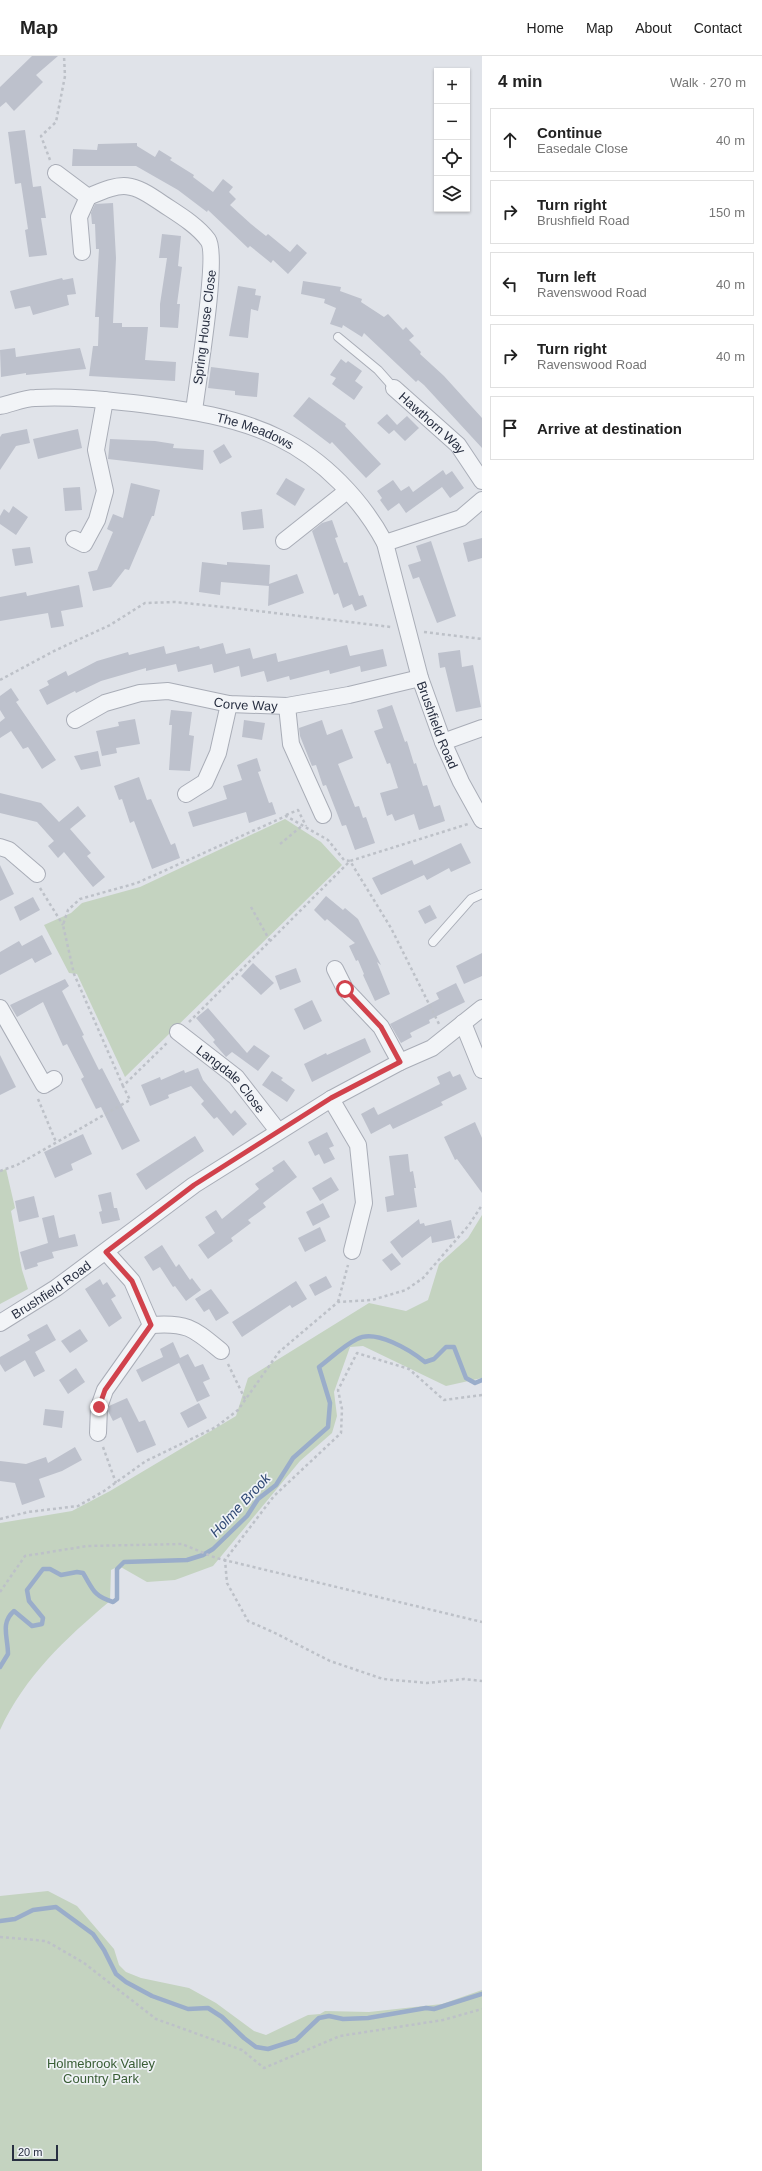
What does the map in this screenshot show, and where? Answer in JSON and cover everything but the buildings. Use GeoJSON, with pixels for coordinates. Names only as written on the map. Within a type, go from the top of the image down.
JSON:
{"type":"FeatureCollection","features":[{"type":"Feature","properties":{"kind":"street"},"geometry":{"type":"LineString","coordinates":[[56,173],[88,197],[80,217],[82,252]]}},
{"type":"Feature","properties":{"kind":"street","name":"Spring House Close"},"geometry":{"type":"LineString","coordinates":[[88,197],[113,186],[139,188],[189,222],[209,241],[212,269],[194,411]]}},
{"type":"Feature","properties":{"kind":"street","name":"Hawthorn Way"},"geometry":{"type":"LineString","coordinates":[[394,388],[458,445],[482,481]]}},
{"type":"Feature","properties":{"kind":"street","name":"The Meadows"},"geometry":{"type":"LineString","coordinates":[[0,406],[34,398],[105,400],[194,411],[234,422],[279,438],[317,462],[347,491],[376,527],[385,543],[408,627]]}},
{"type":"Feature","properties":{"kind":"street"},"geometry":{"type":"LineString","coordinates":[[74,539],[84,544],[97,520],[105,491],[96,450],[105,400]]}},
{"type":"Feature","properties":{"kind":"street"},"geometry":{"type":"LineString","coordinates":[[284,541],[347,491]]}},
{"type":"Feature","properties":{"kind":"street"},"geometry":{"type":"LineString","coordinates":[[385,543],[461,518],[482,500]]}},
{"type":"Feature","properties":{"kind":"street","name":"Brushfield Road"},"geometry":{"type":"LineString","coordinates":[[408,627],[420,678],[443,742],[461,782],[482,820]]}},
{"type":"Feature","properties":{"kind":"street","name":"Corve Way"},"geometry":{"type":"LineString","coordinates":[[75,720],[105,703],[140,693],[168,691],[229,704],[287,706],[420,678]]}},
{"type":"Feature","properties":{"kind":"street"},"geometry":{"type":"LineString","coordinates":[[186,794],[205,782],[218,753],[229,704]]}},
{"type":"Feature","properties":{"kind":"street"},"geometry":{"type":"LineString","coordinates":[[287,706],[291,744],[324,815]]}},
{"type":"Feature","properties":{"kind":"street"},"geometry":{"type":"LineString","coordinates":[[443,742],[482,728]]}},
{"type":"Feature","properties":{"kind":"street"},"geometry":{"type":"LineString","coordinates":[[0,847],[9,850],[37,874]]}},
{"type":"Feature","properties":{"kind":"street"},"geometry":{"type":"LineString","coordinates":[[335,969],[345,989],[381,1027],[400,1062]]}},
{"type":"Feature","properties":{"kind":"street"},"geometry":{"type":"LineString","coordinates":[[0,1008],[49,1082]]}},
{"type":"Feature","properties":{"kind":"street","name":"Brushfield Road"},"geometry":{"type":"LineString","coordinates":[[0,1323],[56,1288],[194,1185],[331,1098],[400,1062],[432,1048],[482,1008]]}},
{"type":"Feature","properties":{"kind":"street"},"geometry":{"type":"LineString","coordinates":[[463,1023],[482,1070]]}},
{"type":"Feature","properties":{"kind":"street","name":"Langdale Close"},"geometry":{"type":"LineString","coordinates":[[178,1032],[236,1077],[278,1131]]}},
{"type":"Feature","properties":{"kind":"street"},"geometry":{"type":"LineString","coordinates":[[331,1098],[358,1145],[364,1203],[352,1251]]}},
{"type":"Feature","properties":{"kind":"street"},"geometry":{"type":"LineString","coordinates":[[106,1252],[132,1281],[151,1325]]}},
{"type":"Feature","properties":{"kind":"street"},"geometry":{"type":"LineString","coordinates":[[151,1325],[168,1324],[193,1328],[222,1351]]}},
{"type":"Feature","properties":{"kind":"street"},"geometry":{"type":"LineString","coordinates":[[98,1433],[99,1407],[105,1390],[151,1325]]}},
{"type":"Feature","properties":{"kind":"lane"},"geometry":{"type":"LineString","coordinates":[[338,337],[378,370],[394,388]]}},
{"type":"Feature","properties":{"kind":"lane"},"geometry":{"type":"LineString","coordinates":[[433,942],[471,899],[482,894]]}},
{"type":"Feature","properties":{"kind":"path"},"geometry":{"type":"LineString","coordinates":[[56,173],[41,136],[56,122],[66,76],[64,56]]}},
{"type":"Feature","properties":{"kind":"path"},"geometry":{"type":"LineString","coordinates":[[0,680],[110,625],[145,603],[175,602],[247,609],[408,627],[482,639]]}},
{"type":"Feature","properties":{"kind":"path"},"geometry":{"type":"LineString","coordinates":[[63,925],[68,910],[80,899],[138,882],[298,810],[307,827]]}},
{"type":"Feature","properties":{"kind":"path"},"geometry":{"type":"LineString","coordinates":[[286,816],[328,840],[344,860],[350,861],[482,820]]}},
{"type":"Feature","properties":{"kind":"path"},"geometry":{"type":"LineString","coordinates":[[280,844],[303,825]]}},
{"type":"Feature","properties":{"kind":"path"},"geometry":{"type":"LineString","coordinates":[[123,1086],[350,861]]}},
{"type":"Feature","properties":{"kind":"path"},"geometry":{"type":"LineString","coordinates":[[350,861],[391,928],[445,1037]]}},
{"type":"Feature","properties":{"kind":"path"},"geometry":{"type":"LineString","coordinates":[[0,1171],[17,1165],[130,1100],[74,974],[63,925],[38,884],[37,874]]}},
{"type":"Feature","properties":{"kind":"path"},"geometry":{"type":"LineString","coordinates":[[251,907],[270,941]]}},
{"type":"Feature","properties":{"kind":"path"},"geometry":{"type":"LineString","coordinates":[[49,1082],[36,1093],[56,1142]]}},
{"type":"Feature","properties":{"kind":"path"},"geometry":{"type":"LineString","coordinates":[[338,1302],[372,1300],[406,1290],[423,1278],[469,1225],[482,1204]]}},
{"type":"Feature","properties":{"kind":"path"},"geometry":{"type":"LineString","coordinates":[[0,1519],[28,1512],[78,1506],[116,1483],[146,1461],[216,1427],[238,1410],[279,1352],[338,1302],[352,1251]]}},
{"type":"Feature","properties":{"kind":"path"},"geometry":{"type":"LineString","coordinates":[[222,1351],[245,1399]]}},
{"type":"Feature","properties":{"kind":"path"},"geometry":{"type":"LineString","coordinates":[[482,1395],[444,1400],[409,1369],[358,1353],[338,1390],[342,1409],[341,1433],[274,1496],[224,1560],[227,1583],[248,1621],[330,1661],[383,1679],[427,1683],[464,1679],[482,1681]]}},
{"type":"Feature","properties":{"kind":"path"},"geometry":{"type":"LineString","coordinates":[[98,1433],[116,1483]]}},
{"type":"Feature","properties":{"kind":"path"},"geometry":{"type":"LineString","coordinates":[[0,1592],[26,1556],[87,1546],[182,1544],[203,1551],[216,1558],[482,1622]]}},
{"type":"Feature","properties":{"kind":"path"},"geometry":{"type":"LineString","coordinates":[[0,1937],[46,1941],[84,1963],[156,2019],[242,2050],[264,2068],[340,2036],[443,2020],[482,2009]]}},
{"type":"Feature","properties":{"kind":"green space"},"geometry":{"type":"Polygon","coordinates":[[[285,819],[321,842],[342,865],[125,1077],[77,974],[69,973],[44,925],[71,913],[82,903],[140,887],[285,819]]]}},
{"type":"Feature","properties":{"kind":"green space"},"geometry":{"type":"Polygon","coordinates":[[[6,1169],[15,1208],[11,1211],[22,1270],[28,1289],[0,1304],[0,1171],[6,1169]]]}},
{"type":"Feature","properties":{"kind":"green space"},"geometry":{"type":"Polygon","coordinates":[[[482,1215],[482,1378],[446,1386],[363,1346],[350,1347],[334,1392],[337,1416],[332,1433],[300,1461],[213,1566],[175,1580],[147,1582],[119,1566],[111,1570],[110,1601],[62,1644],[34,1675],[21,1692],[0,1730],[0,1523],[72,1511],[110,1491],[236,1416],[248,1378],[369,1303],[406,1311],[428,1300],[439,1264],[468,1238],[482,1215]]]}},
{"type":"Feature","properties":{"kind":"green space","name":"Holmebrook Valley Country Park"},"geometry":{"type":"Polygon","coordinates":[[[48,1891],[77,1906],[114,1949],[119,1965],[126,1972],[141,1978],[189,1988],[216,2003],[254,2031],[266,2035],[308,2015],[320,2014],[325,2011],[369,2012],[442,2004],[482,1990],[482,2171],[0,2171],[0,1896],[48,1891]]]}},
{"type":"Feature","properties":{"kind":"waterway","name":"Holme Brook"},"geometry":{"type":"LineString","coordinates":[[0,1667],[8,1654],[6,1625],[7,1620],[14,1611],[32,1626],[42,1624],[43,1618],[29,1601],[27,1590],[43,1569],[50,1569],[61,1575],[77,1572],[83,1573],[97,1594],[106,1600],[113,1602],[117,1599],[117,1569],[124,1562],[187,1560],[203,1555],[213,1549],[247,1516],[258,1499],[276,1485],[293,1458],[328,1427],[330,1403],[319,1367],[357,1339],[374,1337],[392,1342],[411,1352],[425,1362],[434,1359],[446,1347],[454,1347],[466,1378],[475,1383],[482,1380]]}},
{"type":"Feature","properties":{"kind":"waterway"},"geometry":{"type":"LineString","coordinates":[[0,1921],[15,1919],[33,1910],[56,1907],[93,1934],[104,1950],[116,1974],[126,1982],[152,1996],[188,2009],[208,2008],[222,2017],[256,2047],[268,2049],[296,2040],[319,2018],[329,2016],[343,2019],[368,2018],[426,2008],[434,2009],[482,1994]]}},
{"type":"Feature","properties":{"kind":"route"},"geometry":{"type":"LineString","coordinates":[[99,1407],[105,1390],[151,1325],[132,1281],[106,1252],[194,1185],[331,1098],[400,1062],[381,1027],[345,989]]}}]}
